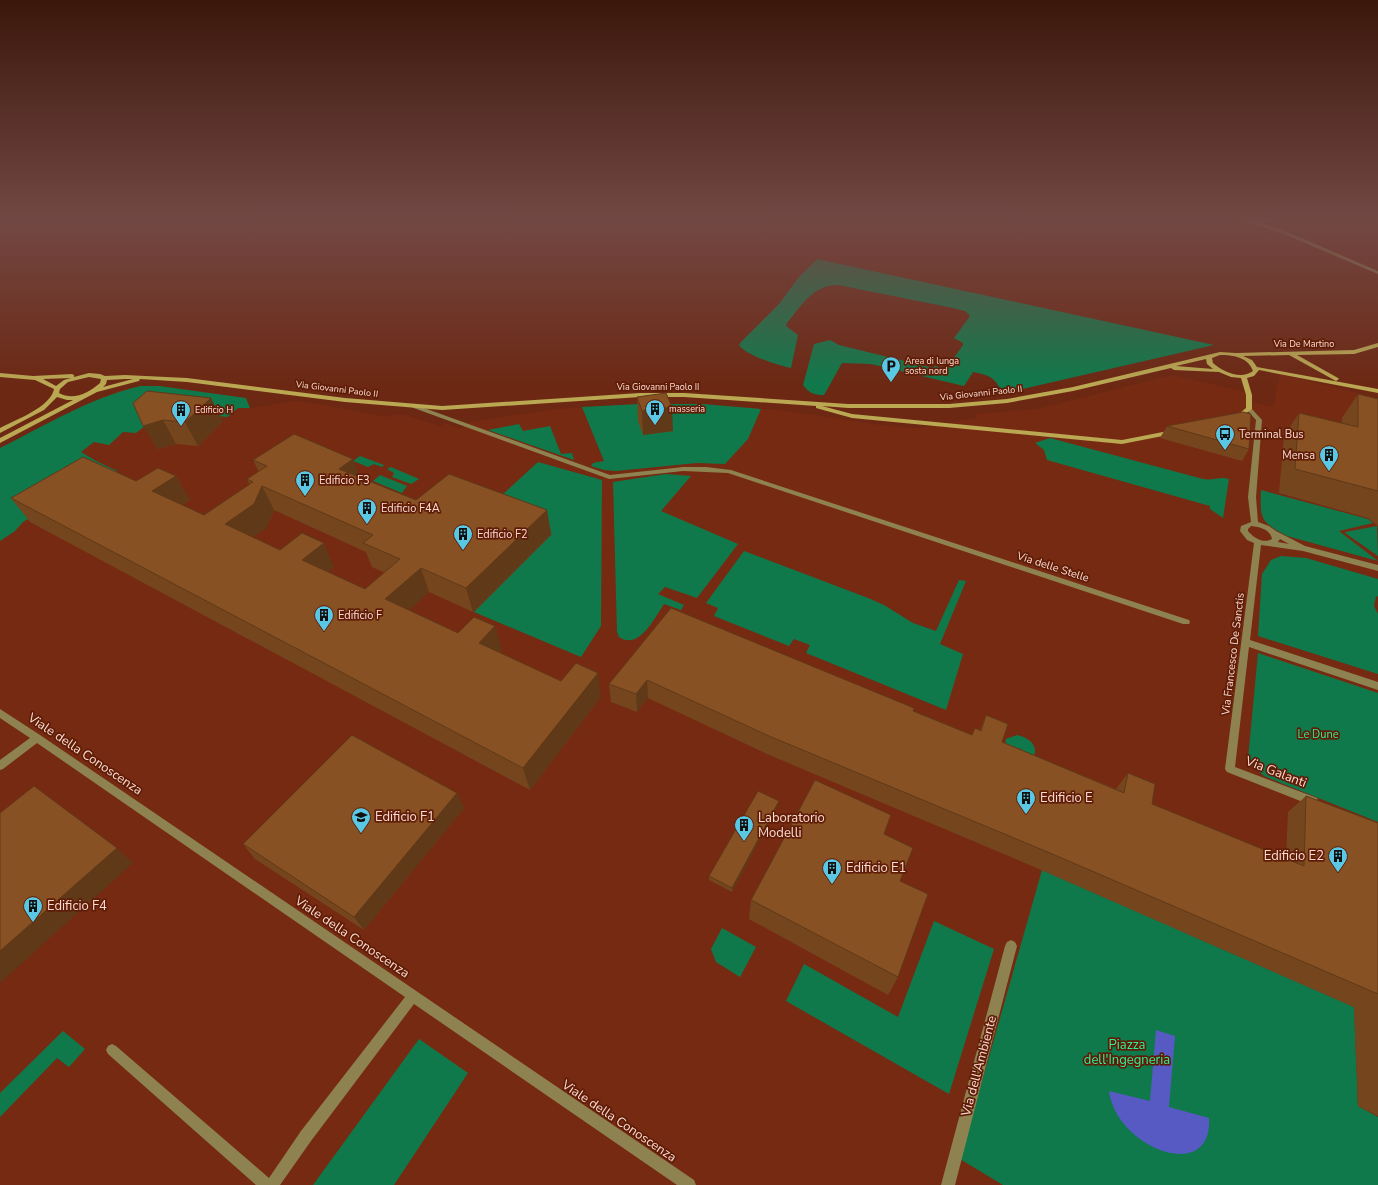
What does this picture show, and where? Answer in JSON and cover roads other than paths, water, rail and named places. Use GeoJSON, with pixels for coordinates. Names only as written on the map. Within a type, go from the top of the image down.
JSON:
{"type":"FeatureCollection","features":[{"type":"Feature","properties":{"kind":"street","name":"Via De Martino"},"geometry":{"type":"LineString","coordinates":[[1209,357],[1216,354],[1354,352],[1378,345]]}},
{"type":"Feature","properties":{"kind":"street"},"geometry":{"type":"LineString","coordinates":[[1290,352],[1329,376],[1361,387]]}},
{"type":"Feature","properties":{"kind":"street"},"geometry":{"type":"LineString","coordinates":[[1230,354],[1244,358],[1256,368],[1378,391]]}},
{"type":"Feature","properties":{"kind":"street"},"geometry":{"type":"LineString","coordinates":[[1209,357],[1210,364],[1219,371]]}},
{"type":"Feature","properties":{"kind":"street","name":"Via Giovanni Paolo II"},"geometry":{"type":"LineString","coordinates":[[81,376],[95,375],[104,378],[186,380],[345,400],[442,408],[640,395],[684,395],[848,406],[949,406],[1000,402],[1073,389],[1209,357]]}},
{"type":"Feature","properties":{"kind":"street","name":"Via Giovanni Paolo II"},"geometry":{"type":"LineString","coordinates":[[1165,368],[1219,371],[1243,376]]}},
{"type":"Feature","properties":{"kind":"street"},"geometry":{"type":"LineString","coordinates":[[1255,524],[1252,497],[1259,420],[1249,409],[1249,395],[1243,376],[1254,373],[1256,368]]}},
{"type":"Feature","properties":{"kind":"street"},"geometry":{"type":"LineString","coordinates":[[0,375],[33,378],[81,376]]}},
{"type":"Feature","properties":{"kind":"street"},"geometry":{"type":"LineString","coordinates":[[0,431],[42,409],[66,381],[81,376]]}},
{"type":"Feature","properties":{"kind":"street"},"geometry":{"type":"LineString","coordinates":[[33,378],[57,391],[60,397],[73,398],[92,393]]}},
{"type":"Feature","properties":{"kind":"street"},"geometry":{"type":"LineString","coordinates":[[0,441],[92,393],[103,384],[104,378]]}},
{"type":"Feature","properties":{"kind":"street","name":"Via Giovanni Paolo II"},"geometry":{"type":"LineString","coordinates":[[92,393],[150,378]]}},
{"type":"Feature","properties":{"kind":"street"},"geometry":{"type":"LineString","coordinates":[[796,402],[852,416],[1122,442],[1182,430]]}},
{"type":"Feature","properties":{"kind":"street","name":"Via delle Stelle"},"geometry":{"type":"LineString","coordinates":[[413,406],[609,477],[684,469],[729,471],[1186,622]]}},
{"type":"Feature","properties":{"kind":"street"},"geometry":{"type":"LineString","coordinates":[[1227,421],[1242,416],[1249,409]]}},
{"type":"Feature","properties":{"kind":"street"},"geometry":{"type":"LineString","coordinates":[[1303,548],[1274,534],[1265,527],[1255,524],[1246,526],[1244,531],[1249,537],[1258,542],[1303,548],[1378,568]]}},
{"type":"Feature","properties":{"kind":"street"},"geometry":{"type":"LineString","coordinates":[[1268,544],[1276,540],[1274,534]]}},
{"type":"Feature","properties":{"kind":"street","name":"Via Francesco De Sanctis"},"geometry":{"type":"LineString","coordinates":[[1230,769],[1258,542]]}},
{"type":"Feature","properties":{"kind":"street"},"geometry":{"type":"LineString","coordinates":[[1245,642],[1378,686]]}},
{"type":"Feature","properties":{"kind":"street","name":"Viale della Conoscenza"},"geometry":{"type":"LineString","coordinates":[[0,713],[689,1185]]}},
{"type":"Feature","properties":{"kind":"street"},"geometry":{"type":"LineString","coordinates":[[0,766],[37,738]]}},
{"type":"Feature","properties":{"kind":"street","name":"Via Galanti"},"geometry":{"type":"LineString","coordinates":[[1230,769],[1324,806]]}},
{"type":"Feature","properties":{"kind":"street","name":"Via dell'Ambiente"},"geometry":{"type":"LineString","coordinates":[[948,1185],[1011,946]]}},
{"type":"Feature","properties":{"kind":"street"},"geometry":{"type":"LineString","coordinates":[[272,1185],[306,1136],[413,996]]}},
{"type":"Feature","properties":{"kind":"street"},"geometry":{"type":"LineString","coordinates":[[112,1050],[266,1185]]}},
{"type":"Feature","properties":{"kind":"place","name":"Area di lunga sosta nord"},"geometry":{"type":"Point","coordinates":[891,383]}},
{"type":"Feature","properties":{"kind":"place","name":"masseria"},"geometry":{"type":"Point","coordinates":[655,426]}},
{"type":"Feature","properties":{"kind":"place","name":"Edificio H"},"geometry":{"type":"Point","coordinates":[181,427]}},
{"type":"Feature","properties":{"kind":"place","name":"Terminal Bus"},"geometry":{"type":"Point","coordinates":[1225,451]}},
{"type":"Feature","properties":{"kind":"place","name":"Mensa"},"geometry":{"type":"Point","coordinates":[1329,472]}},
{"type":"Feature","properties":{"kind":"place","name":"Edificio F3"},"geometry":{"type":"Point","coordinates":[305,497]}},
{"type":"Feature","properties":{"kind":"place","name":"Edificio F4A"},"geometry":{"type":"Point","coordinates":[367,525]}},
{"type":"Feature","properties":{"kind":"place","name":"Edificio F2"},"geometry":{"type":"Point","coordinates":[463,551]}},
{"type":"Feature","properties":{"kind":"place","name":"Edificio F"},"geometry":{"type":"Point","coordinates":[324,632]}},
{"type":"Feature","properties":{"kind":"place","name":"Edificio E"},"geometry":{"type":"Point","coordinates":[1026,815]}},
{"type":"Feature","properties":{"kind":"place","name":"Edificio F1"},"geometry":{"type":"Point","coordinates":[361,834]}},
{"type":"Feature","properties":{"kind":"place","name":"Laboratorio Modelli"},"geometry":{"type":"Point","coordinates":[744,842]}},
{"type":"Feature","properties":{"kind":"place","name":"Edificio E2"},"geometry":{"type":"Point","coordinates":[1338,873]}},
{"type":"Feature","properties":{"kind":"place","name":"Edificio E1"},"geometry":{"type":"Point","coordinates":[832,885]}},
{"type":"Feature","properties":{"kind":"place","name":"Edificio F4"},"geometry":{"type":"Point","coordinates":[33,923]}},
{"type":"Feature","properties":{"kind":"park label","name":"Le Dune"},"geometry":{"type":"Point","coordinates":[1318,734]}},
{"type":"Feature","properties":{"kind":"park label","name":"Piazza dell'Ingegneria"},"geometry":{"type":"Point","coordinates":[1127,1052]}}]}
